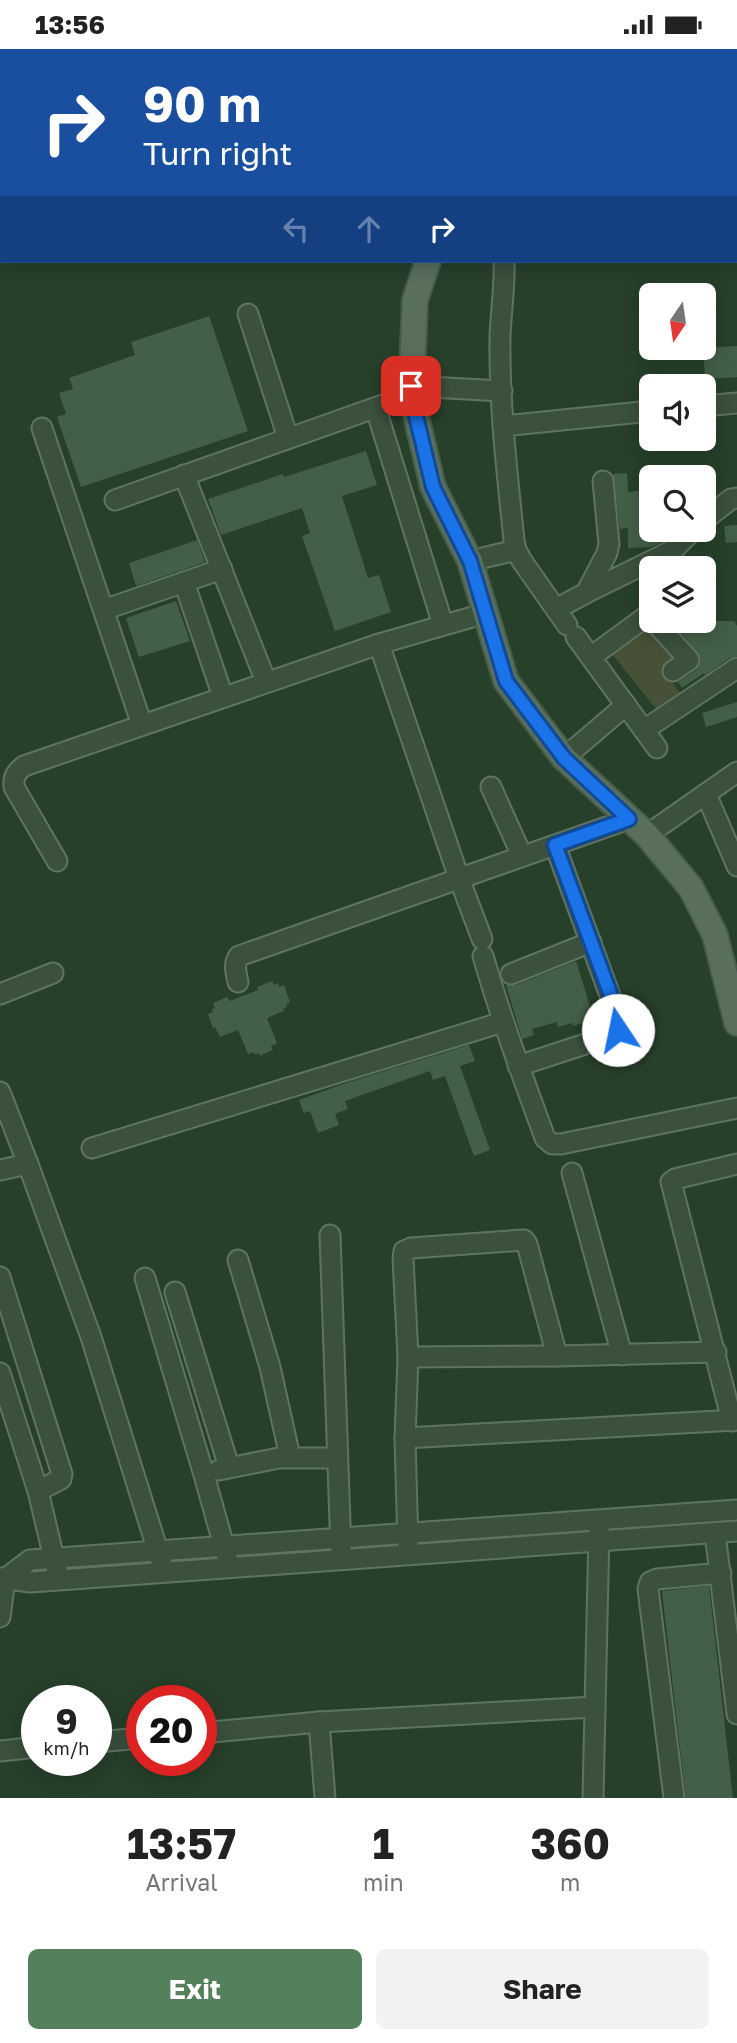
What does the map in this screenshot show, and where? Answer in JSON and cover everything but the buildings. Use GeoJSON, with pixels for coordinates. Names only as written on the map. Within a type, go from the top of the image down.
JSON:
{"type":"FeatureCollection","features":[{"type":"Feature","properties":{"kind":"main road"},"geometry":{"type":"LineString","coordinates":[[427,263],[415,300],[411,391],[433,487],[470,561],[506,681],[564,758],[638,827],[691,888],[715,935],[737,1023]]}},
{"type":"Feature","properties":{"kind":"street"},"geometry":{"type":"LineString","coordinates":[[503,263],[505,276],[500,336],[503,426],[516,550],[657,748]]}},
{"type":"Feature","properties":{"kind":"street"},"geometry":{"type":"LineString","coordinates":[[248,314],[288,438]]}},
{"type":"Feature","properties":{"kind":"street"},"geometry":{"type":"LineString","coordinates":[[115,500],[376,409],[411,391],[502,391]]}},
{"type":"Feature","properties":{"kind":"street"},"geometry":{"type":"LineString","coordinates":[[716,405],[737,403]]}},
{"type":"Feature","properties":{"kind":"street"},"geometry":{"type":"LineString","coordinates":[[376,409],[443,625]]}},
{"type":"Feature","properties":{"kind":"street"},"geometry":{"type":"LineString","coordinates":[[503,426],[639,412]]}},
{"type":"Feature","properties":{"kind":"street"},"geometry":{"type":"LineString","coordinates":[[42,428],[142,726]]}},
{"type":"Feature","properties":{"kind":"street"},"geometry":{"type":"LineString","coordinates":[[184,475],[263,674]]}},
{"type":"Feature","properties":{"kind":"street"},"geometry":{"type":"LineString","coordinates":[[566,623],[586,593],[610,544],[603,481]]}},
{"type":"Feature","properties":{"kind":"street"},"geometry":{"type":"LineString","coordinates":[[716,511],[731,499],[737,498]]}},
{"type":"Feature","properties":{"kind":"street"},"geometry":{"type":"LineString","coordinates":[[586,593],[673,550],[681,542]]}},
{"type":"Feature","properties":{"kind":"street"},"geometry":{"type":"LineString","coordinates":[[470,561],[516,550]]}},
{"type":"Feature","properties":{"kind":"street"},"geometry":{"type":"LineString","coordinates":[[112,607],[222,569]]}},
{"type":"Feature","properties":{"kind":"street"},"geometry":{"type":"LineString","coordinates":[[184,582],[219,685]]}},
{"type":"Feature","properties":{"kind":"street"},"geometry":{"type":"LineString","coordinates":[[57,861],[14,787],[13,779],[17,771],[24,766],[379,644],[486,613]]}},
{"type":"Feature","properties":{"kind":"street"},"geometry":{"type":"LineString","coordinates":[[591,657],[639,622]]}},
{"type":"Feature","properties":{"kind":"street"},"geometry":{"type":"LineString","coordinates":[[665,633],[689,660],[673,671]]}},
{"type":"Feature","properties":{"kind":"street"},"geometry":{"type":"LineString","coordinates":[[379,644],[482,947],[503,1022],[545,1138],[552,1144],[561,1145],[737,1108]]}},
{"type":"Feature","properties":{"kind":"street"},"geometry":{"type":"LineString","coordinates":[[644,730],[737,668]]}},
{"type":"Feature","properties":{"kind":"street"},"geometry":{"type":"LineString","coordinates":[[564,758],[626,705]]}},
{"type":"Feature","properties":{"kind":"street"},"geometry":{"type":"LineString","coordinates":[[238,982],[235,968],[239,956],[555,845],[638,827],[706,794],[737,772]]}},
{"type":"Feature","properties":{"kind":"street"},"geometry":{"type":"LineString","coordinates":[[491,787],[522,856]]}},
{"type":"Feature","properties":{"kind":"street"},"geometry":{"type":"LineString","coordinates":[[706,794],[737,866]]}},
{"type":"Feature","properties":{"kind":"street"},"geometry":{"type":"LineString","coordinates":[[518,1066],[613,1035],[620,1023],[555,845]]}},
{"type":"Feature","properties":{"kind":"street"},"geometry":{"type":"LineString","coordinates":[[510,974],[591,942]]}},
{"type":"Feature","properties":{"kind":"street"},"geometry":{"type":"LineString","coordinates":[[0,994],[53,973]]}},
{"type":"Feature","properties":{"kind":"street"},"geometry":{"type":"LineString","coordinates":[[92,1148],[503,1022]]}},
{"type":"Feature","properties":{"kind":"street"},"geometry":{"type":"LineString","coordinates":[[0,1092],[92,1337],[165,1572]]}},
{"type":"Feature","properties":{"kind":"street"},"geometry":{"type":"LineString","coordinates":[[0,1170],[28,1164]]}},
{"type":"Feature","properties":{"kind":"street"},"geometry":{"type":"LineString","coordinates":[[405,1438],[735,1420],[671,1182],[737,1164]]}},
{"type":"Feature","properties":{"kind":"street"},"geometry":{"type":"LineString","coordinates":[[572,1173],[622,1355]]}},
{"type":"Feature","properties":{"kind":"street"},"geometry":{"type":"LineString","coordinates":[[330,1235],[341,1560]]}},
{"type":"Feature","properties":{"kind":"street"},"geometry":{"type":"LineString","coordinates":[[408,1555],[405,1438],[408,1357],[404,1251],[411,1248],[524,1240],[557,1356]]}},
{"type":"Feature","properties":{"kind":"street"},"geometry":{"type":"LineString","coordinates":[[238,1260],[270,1367],[290,1457]]}},
{"type":"Feature","properties":{"kind":"street"},"geometry":{"type":"LineString","coordinates":[[0,1277],[62,1474],[58,1482],[38,1490]]}},
{"type":"Feature","properties":{"kind":"street"},"geometry":{"type":"LineString","coordinates":[[145,1278],[230,1568]]}},
{"type":"Feature","properties":{"kind":"street"},"geometry":{"type":"LineString","coordinates":[[175,1292],[229,1467]]}},
{"type":"Feature","properties":{"kind":"street"},"geometry":{"type":"LineString","coordinates":[[408,1357],[716,1352]]}},
{"type":"Feature","properties":{"kind":"street"},"geometry":{"type":"LineString","coordinates":[[0,1373],[38,1490],[59,1580]]}},
{"type":"Feature","properties":{"kind":"street"},"geometry":{"type":"LineString","coordinates":[[204,1475],[229,1467],[290,1457],[337,1458]]}},
{"type":"Feature","properties":{"kind":"street"},"geometry":{"type":"LineString","coordinates":[[2,1578],[30,1560],[737,1510]]}},
{"type":"Feature","properties":{"kind":"street"},"geometry":{"type":"LineString","coordinates":[[593,1798],[599,1520]]}},
{"type":"Feature","properties":{"kind":"street"},"geometry":{"type":"LineString","coordinates":[[2,1578],[59,1580],[737,1531]]}},
{"type":"Feature","properties":{"kind":"street"},"geometry":{"type":"LineString","coordinates":[[715,1533],[737,1718]]}},
{"type":"Feature","properties":{"kind":"street"},"geometry":{"type":"LineString","coordinates":[[674,1798],[648,1589],[650,1582],[657,1579],[721,1573]]}},
{"type":"Feature","properties":{"kind":"street"},"geometry":{"type":"LineString","coordinates":[[0,1618],[2,1578]]}},
{"type":"Feature","properties":{"kind":"street"},"geometry":{"type":"LineString","coordinates":[[217,1732],[319,1722],[595,1707]]}},
{"type":"Feature","properties":{"kind":"street"},"geometry":{"type":"LineString","coordinates":[[319,1722],[325,1798]]}},
{"type":"Feature","properties":{"kind":"street"},"geometry":{"type":"LineString","coordinates":[[0,1751],[21,1749]]}},
{"type":"Feature","properties":{"kind":"green space"},"geometry":{"type":"Polygon","coordinates":[[[640,633],[661,633],[678,654],[661,669],[683,696],[660,714],[613,655],[640,633]]]}},
{"type":"Feature","properties":{"kind":"route"},"geometry":{"type":"LineString","coordinates":[[411,386],[433,487],[470,561],[506,681],[564,758],[629,819],[555,845],[617,1012],[620,1023],[618,1030]]}}]}
